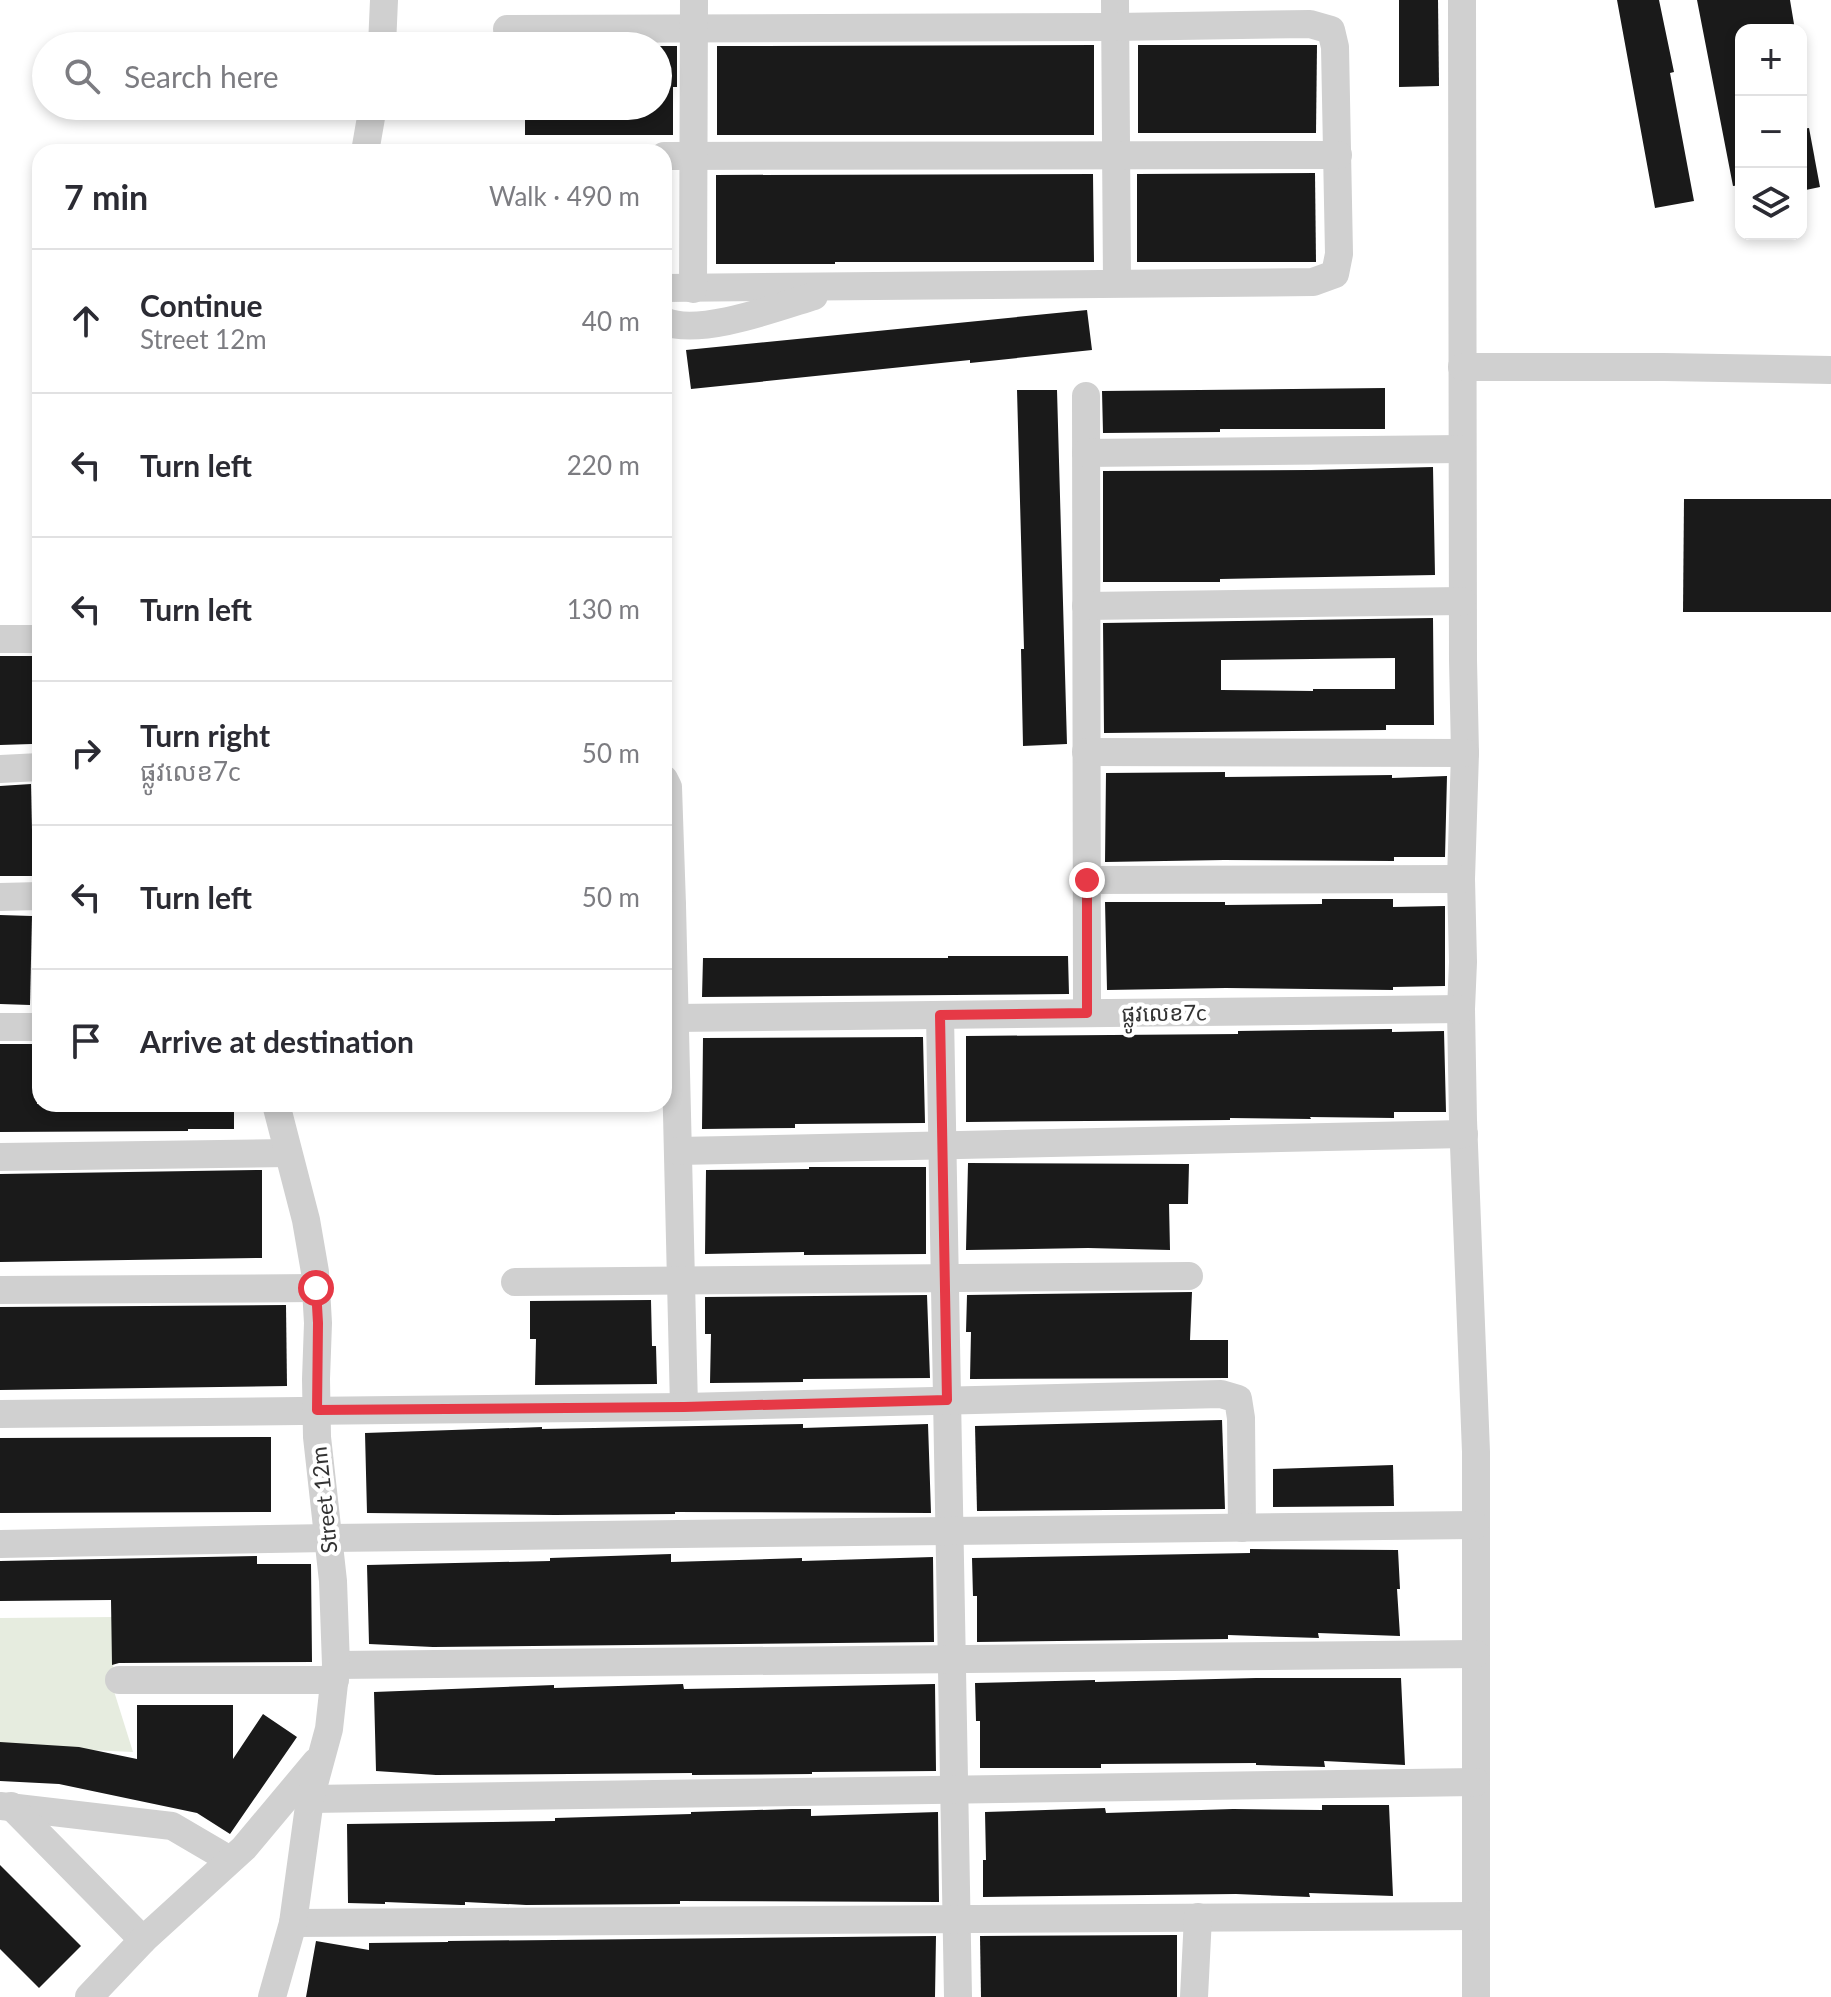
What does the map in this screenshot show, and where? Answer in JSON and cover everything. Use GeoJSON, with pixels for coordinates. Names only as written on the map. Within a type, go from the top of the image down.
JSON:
{"type":"FeatureCollection","features":[{"type":"Feature","properties":{"kind":"street"},"geometry":{"type":"LineString","coordinates":[[383,32],[384,0]]}},
{"type":"Feature","properties":{"kind":"street"},"geometry":{"type":"LineString","coordinates":[[1462,0],[1465,753],[1461,1009],[1476,1452],[1476,1997]]}},
{"type":"Feature","properties":{"kind":"street"},"geometry":{"type":"LineString","coordinates":[[1115,13],[1117,283]]}},
{"type":"Feature","properties":{"kind":"street"},"geometry":{"type":"LineString","coordinates":[[507,29],[694,14],[1115,13],[1310,24],[1331,30],[1335,47],[1338,155],[1339,254],[1335,274],[1313,282],[672,288]]}},
{"type":"Feature","properties":{"kind":"street"},"geometry":{"type":"LineString","coordinates":[[693,289],[694,14]]}},
{"type":"Feature","properties":{"kind":"street"},"geometry":{"type":"LineString","coordinates":[[366,144],[371,120]]}},
{"type":"Feature","properties":{"kind":"street"},"geometry":{"type":"LineString","coordinates":[[672,156],[1338,155]]}},
{"type":"Feature","properties":{"kind":"street"},"geometry":{"type":"LineString","coordinates":[[672,325],[701,325],[749,317],[843,287]]}},
{"type":"Feature","properties":{"kind":"street"},"geometry":{"type":"LineString","coordinates":[[1462,367],[1831,370]]}},
{"type":"Feature","properties":{"kind":"street"},"geometry":{"type":"LineString","coordinates":[[1086,396],[1087,1013]]}},
{"type":"Feature","properties":{"kind":"street"},"geometry":{"type":"LineString","coordinates":[[1086,453],[1462,449]]}},
{"type":"Feature","properties":{"kind":"street"},"geometry":{"type":"LineString","coordinates":[[1086,606],[1462,601]]}},
{"type":"Feature","properties":{"kind":"street"},"geometry":{"type":"LineString","coordinates":[[0,639],[32,639]]}},
{"type":"Feature","properties":{"kind":"street"},"geometry":{"type":"LineString","coordinates":[[1086,752],[1465,753]]}},
{"type":"Feature","properties":{"kind":"street"},"geometry":{"type":"LineString","coordinates":[[0,769],[32,767]]}},
{"type":"Feature","properties":{"kind":"street"},"geometry":{"type":"LineString","coordinates":[[1087,880],[1461,879]]}},
{"type":"Feature","properties":{"kind":"street"},"geometry":{"type":"LineString","coordinates":[[0,897],[32,896]]}},
{"type":"Feature","properties":{"kind":"street"},"geometry":{"type":"LineString","coordinates":[[672,970],[684,1407]]}},
{"type":"Feature","properties":{"kind":"street","name":"ផ្លូវលេខ7c"},"geometry":{"type":"LineString","coordinates":[[675,1018],[1461,1009]]}},
{"type":"Feature","properties":{"kind":"street"},"geometry":{"type":"LineString","coordinates":[[940,1015],[958,1997]]}},
{"type":"Feature","properties":{"kind":"street"},"geometry":{"type":"LineString","coordinates":[[0,1027],[32,1027]]}},
{"type":"Feature","properties":{"kind":"street","name":"Street 12m"},"geometry":{"type":"LineString","coordinates":[[272,1997],[293,1923],[310,1799],[329,1729],[335,1672],[333,1581],[317,1437],[315,1272],[306,1220],[278,1112]]}},
{"type":"Feature","properties":{"kind":"street"},"geometry":{"type":"LineString","coordinates":[[678,1151],[1464,1134]]}},
{"type":"Feature","properties":{"kind":"street"},"geometry":{"type":"LineString","coordinates":[[0,1157],[288,1153]]}},
{"type":"Feature","properties":{"kind":"street"},"geometry":{"type":"LineString","coordinates":[[515,1282],[1189,1276]]}},
{"type":"Feature","properties":{"kind":"street"},"geometry":{"type":"LineString","coordinates":[[0,1290],[316,1288]]}},
{"type":"Feature","properties":{"kind":"street"},"geometry":{"type":"LineString","coordinates":[[0,1414],[684,1407],[1221,1394],[1238,1399],[1241,1418],[1242,1528]]}},
{"type":"Feature","properties":{"kind":"street"},"geometry":{"type":"LineString","coordinates":[[0,1544],[1475,1525]]}},
{"type":"Feature","properties":{"kind":"street"},"geometry":{"type":"LineString","coordinates":[[119,1680],[335,1672],[951,1660],[1476,1654]]}},
{"type":"Feature","properties":{"kind":"street"},"geometry":{"type":"LineString","coordinates":[[89,1997],[143,1940],[244,1848],[322,1756]]}},
{"type":"Feature","properties":{"kind":"street"},"geometry":{"type":"LineString","coordinates":[[310,1799],[1476,1782]]}},
{"type":"Feature","properties":{"kind":"street"},"geometry":{"type":"LineString","coordinates":[[5,1806],[172,1826],[230,1860]]}},
{"type":"Feature","properties":{"kind":"street"},"geometry":{"type":"LineString","coordinates":[[5,1806],[143,1940]]}},
{"type":"Feature","properties":{"kind":"street"},"geometry":{"type":"LineString","coordinates":[[293,1923],[1476,1916]]}},
{"type":"Feature","properties":{"kind":"street"},"geometry":{"type":"LineString","coordinates":[[1194,1997],[1198,1917]]}},
{"type":"Feature","properties":{"kind":"shaded area"},"geometry":{"type":"Polygon","coordinates":[[[114,1617],[113,1688],[133,1752],[0,1746],[0,1618],[114,1617]]]}},
{"type":"Feature","properties":{"kind":"building"},"geometry":{"type":"Polygon","coordinates":[[[1399,0],[1438,0],[1439,86],[1399,87],[1399,0]]]}},
{"type":"Feature","properties":{"kind":"building"},"geometry":{"type":"Polygon","coordinates":[[[1617,0],[1659,0],[1674,72],[1670,73],[1694,201],[1655,208],[1617,0]]]}},
{"type":"Feature","properties":{"kind":"building"},"geometry":{"type":"Polygon","coordinates":[[[1697,0],[1790,0],[1794,24],[1735,24],[1733,186],[1697,0]]]}},
{"type":"Feature","properties":{"kind":"building"},"geometry":{"type":"Polygon","coordinates":[[[1094,45],[1094,135],[717,135],[717,46],[1094,45]]]}},
{"type":"Feature","properties":{"kind":"building"},"geometry":{"type":"Polygon","coordinates":[[[1138,45],[1317,45],[1316,133],[1138,133],[1138,45]]]}},
{"type":"Feature","properties":{"kind":"building"},"geometry":{"type":"Polygon","coordinates":[[[672,46],[677,46],[673,135],[525,135],[525,120],[672,120],[672,46]]]}},
{"type":"Feature","properties":{"kind":"building"},"geometry":{"type":"Polygon","coordinates":[[[1807,128],[1820,187],[1807,190],[1807,168],[1807,128]]]}},
{"type":"Feature","properties":{"kind":"building"},"geometry":{"type":"Polygon","coordinates":[[[1315,173],[1316,262],[1137,262],[1137,174],[1315,173]]]}},
{"type":"Feature","properties":{"kind":"building"},"geometry":{"type":"Polygon","coordinates":[[[1093,174],[1094,262],[716,264],[716,175],[1093,174]]]}},
{"type":"Feature","properties":{"kind":"building"},"geometry":{"type":"Polygon","coordinates":[[[1087,310],[1092,350],[691,389],[686,350],[1087,310]]]}},
{"type":"Feature","properties":{"kind":"building"},"geometry":{"type":"Polygon","coordinates":[[[1385,388],[1385,429],[1103,433],[1102,391],[1385,388]]]}},
{"type":"Feature","properties":{"kind":"building"},"geometry":{"type":"Polygon","coordinates":[[[1017,390],[1057,390],[1067,744],[1023,746],[1021,649],[1024,649],[1017,390]]]}},
{"type":"Feature","properties":{"kind":"building"},"geometry":{"type":"Polygon","coordinates":[[[1433,467],[1435,575],[1220,579],[1220,582],[1103,582],[1103,471],[1433,467]]]}},
{"type":"Feature","properties":{"kind":"building"},"geometry":{"type":"Polygon","coordinates":[[[1684,499],[1831,499],[1831,612],[1683,612],[1684,499]]]}},
{"type":"Feature","properties":{"kind":"building"},"geometry":{"type":"Polygon","coordinates":[[[1433,618],[1434,725],[1386,725],[1386,730],[1104,733],[1103,623],[1433,618]],[[1395,658],[1221,660],[1221,690],[1395,689],[1395,658]]]}},
{"type":"Feature","properties":{"kind":"building"},"geometry":{"type":"Polygon","coordinates":[[[0,656],[32,656],[32,744],[0,745],[0,656]]]}},
{"type":"Feature","properties":{"kind":"building"},"geometry":{"type":"Polygon","coordinates":[[[1225,772],[1225,777],[1447,776],[1445,857],[1394,857],[1394,861],[1105,862],[1106,773],[1225,772]]]}},
{"type":"Feature","properties":{"kind":"building"},"geometry":{"type":"Polygon","coordinates":[[[31,784],[32,876],[0,876],[0,786],[31,784]]]}},
{"type":"Feature","properties":{"kind":"building"},"geometry":{"type":"Polygon","coordinates":[[[1322,899],[1393,899],[1393,907],[1445,906],[1445,986],[1393,987],[1393,990],[1107,990],[1105,902],[1322,904],[1322,899]]]}},
{"type":"Feature","properties":{"kind":"building"},"geometry":{"type":"Polygon","coordinates":[[[0,915],[32,916],[30,1005],[0,1004],[0,915]]]}},
{"type":"Feature","properties":{"kind":"building"},"geometry":{"type":"Polygon","coordinates":[[[1068,956],[1069,994],[702,997],[703,958],[1068,956]]]}},
{"type":"Feature","properties":{"kind":"building"},"geometry":{"type":"Polygon","coordinates":[[[1392,1029],[1392,1032],[1444,1031],[1446,1112],[1394,1112],[1394,1118],[966,1122],[966,1036],[1238,1034],[1238,1031],[1392,1029]]]}},
{"type":"Feature","properties":{"kind":"building"},"geometry":{"type":"Polygon","coordinates":[[[923,1037],[925,1123],[795,1124],[795,1128],[702,1129],[703,1038],[923,1037]]]}},
{"type":"Feature","properties":{"kind":"building"},"geometry":{"type":"Polygon","coordinates":[[[0,1044],[32,1044],[32,1112],[234,1112],[234,1129],[0,1132],[0,1044]]]}},
{"type":"Feature","properties":{"kind":"building"},"geometry":{"type":"Polygon","coordinates":[[[968,1163],[1189,1164],[1188,1204],[1169,1204],[1170,1250],[966,1250],[968,1163]]]}},
{"type":"Feature","properties":{"kind":"building"},"geometry":{"type":"Polygon","coordinates":[[[926,1167],[926,1254],[705,1254],[706,1170],[926,1167]]]}},
{"type":"Feature","properties":{"kind":"building"},"geometry":{"type":"Polygon","coordinates":[[[262,1170],[262,1258],[0,1262],[0,1174],[262,1170]]]}},
{"type":"Feature","properties":{"kind":"building"},"geometry":{"type":"Polygon","coordinates":[[[1192,1292],[1190,1340],[1228,1340],[1228,1378],[970,1379],[971,1332],[966,1332],[967,1295],[1192,1292]]]}},
{"type":"Feature","properties":{"kind":"building"},"geometry":{"type":"Polygon","coordinates":[[[927,1295],[930,1378],[710,1383],[711,1334],[705,1334],[705,1297],[927,1295]]]}},
{"type":"Feature","properties":{"kind":"building"},"geometry":{"type":"Polygon","coordinates":[[[651,1300],[657,1384],[535,1385],[536,1339],[530,1339],[530,1301],[651,1300]]]}},
{"type":"Feature","properties":{"kind":"building"},"geometry":{"type":"Polygon","coordinates":[[[286,1305],[287,1386],[0,1390],[0,1307],[286,1305]]]}},
{"type":"Feature","properties":{"kind":"building"},"geometry":{"type":"Polygon","coordinates":[[[1222,1420],[1225,1509],[977,1511],[975,1426],[1222,1420]]]}},
{"type":"Feature","properties":{"kind":"building"},"geometry":{"type":"Polygon","coordinates":[[[803,1424],[803,1428],[928,1424],[931,1513],[367,1513],[365,1433],[803,1424]]]}},
{"type":"Feature","properties":{"kind":"building"},"geometry":{"type":"Polygon","coordinates":[[[271,1437],[271,1512],[0,1513],[0,1438],[271,1437]]]}},
{"type":"Feature","properties":{"kind":"building"},"geometry":{"type":"Polygon","coordinates":[[[1393,1465],[1394,1506],[1273,1507],[1273,1469],[1393,1465]]]}},
{"type":"Feature","properties":{"kind":"building"},"geometry":{"type":"Polygon","coordinates":[[[1250,1549],[1398,1550],[1400,1636],[1318,1633],[1319,1638],[1228,1635],[1228,1639],[977,1642],[977,1596],[973,1596],[972,1558],[1250,1553],[1250,1549]]]}},
{"type":"Feature","properties":{"kind":"building"},"geometry":{"type":"Polygon","coordinates":[[[671,1554],[671,1562],[933,1557],[934,1642],[433,1647],[369,1644],[367,1565],[550,1561],[550,1558],[671,1554]]]}},
{"type":"Feature","properties":{"kind":"building"},"geometry":{"type":"Polygon","coordinates":[[[257,1556],[257,1564],[311,1564],[312,1662],[112,1665],[111,1600],[0,1601],[0,1561],[257,1556]]]}},
{"type":"Feature","properties":{"kind":"building"},"geometry":{"type":"Polygon","coordinates":[[[1401,1678],[1405,1765],[1324,1761],[1325,1767],[1256,1763],[980,1768],[980,1721],[976,1721],[975,1683],[1401,1678]]]}},
{"type":"Feature","properties":{"kind":"building"},"geometry":{"type":"Polygon","coordinates":[[[683,1684],[684,1689],[935,1684],[936,1771],[436,1775],[376,1771],[374,1692],[683,1684]]]}},
{"type":"Feature","properties":{"kind":"building"},"geometry":{"type":"Polygon","coordinates":[[[137,1705],[233,1705],[233,1759],[263,1714],[297,1737],[230,1834],[197,1813],[59,1784],[0,1781],[0,1742],[79,1747],[137,1759],[137,1705]]]}},
{"type":"Feature","properties":{"kind":"building"},"geometry":{"type":"Polygon","coordinates":[[[1322,1805],[1389,1805],[1393,1896],[1309,1893],[1310,1897],[1236,1894],[983,1897],[985,1812],[1105,1808],[1106,1813],[1322,1810],[1322,1805]]]}},
{"type":"Feature","properties":{"kind":"building"},"geometry":{"type":"Polygon","coordinates":[[[811,1809],[811,1816],[938,1812],[939,1902],[348,1903],[347,1824],[555,1821],[555,1818],[811,1809]]]}},
{"type":"Feature","properties":{"kind":"building"},"geometry":{"type":"Polygon","coordinates":[[[0,1865],[81,1946],[39,1988],[0,1949],[0,1865]]]}},
{"type":"Feature","properties":{"kind":"building"},"geometry":{"type":"Polygon","coordinates":[[[1177,1935],[1177,1997],[981,1997],[980,1936],[1177,1935]]]}},
{"type":"Feature","properties":{"kind":"building"},"geometry":{"type":"Polygon","coordinates":[[[936,1936],[935,1997],[306,1997],[316,1941],[369,1950],[369,1943],[448,1941],[936,1936]]]}},
{"type":"Feature","properties":{"kind":"route"},"geometry":{"type":"LineString","coordinates":[[316,1288],[317,1410],[684,1407],[947,1400],[940,1015],[1087,1013],[1087,880]]}}]}
